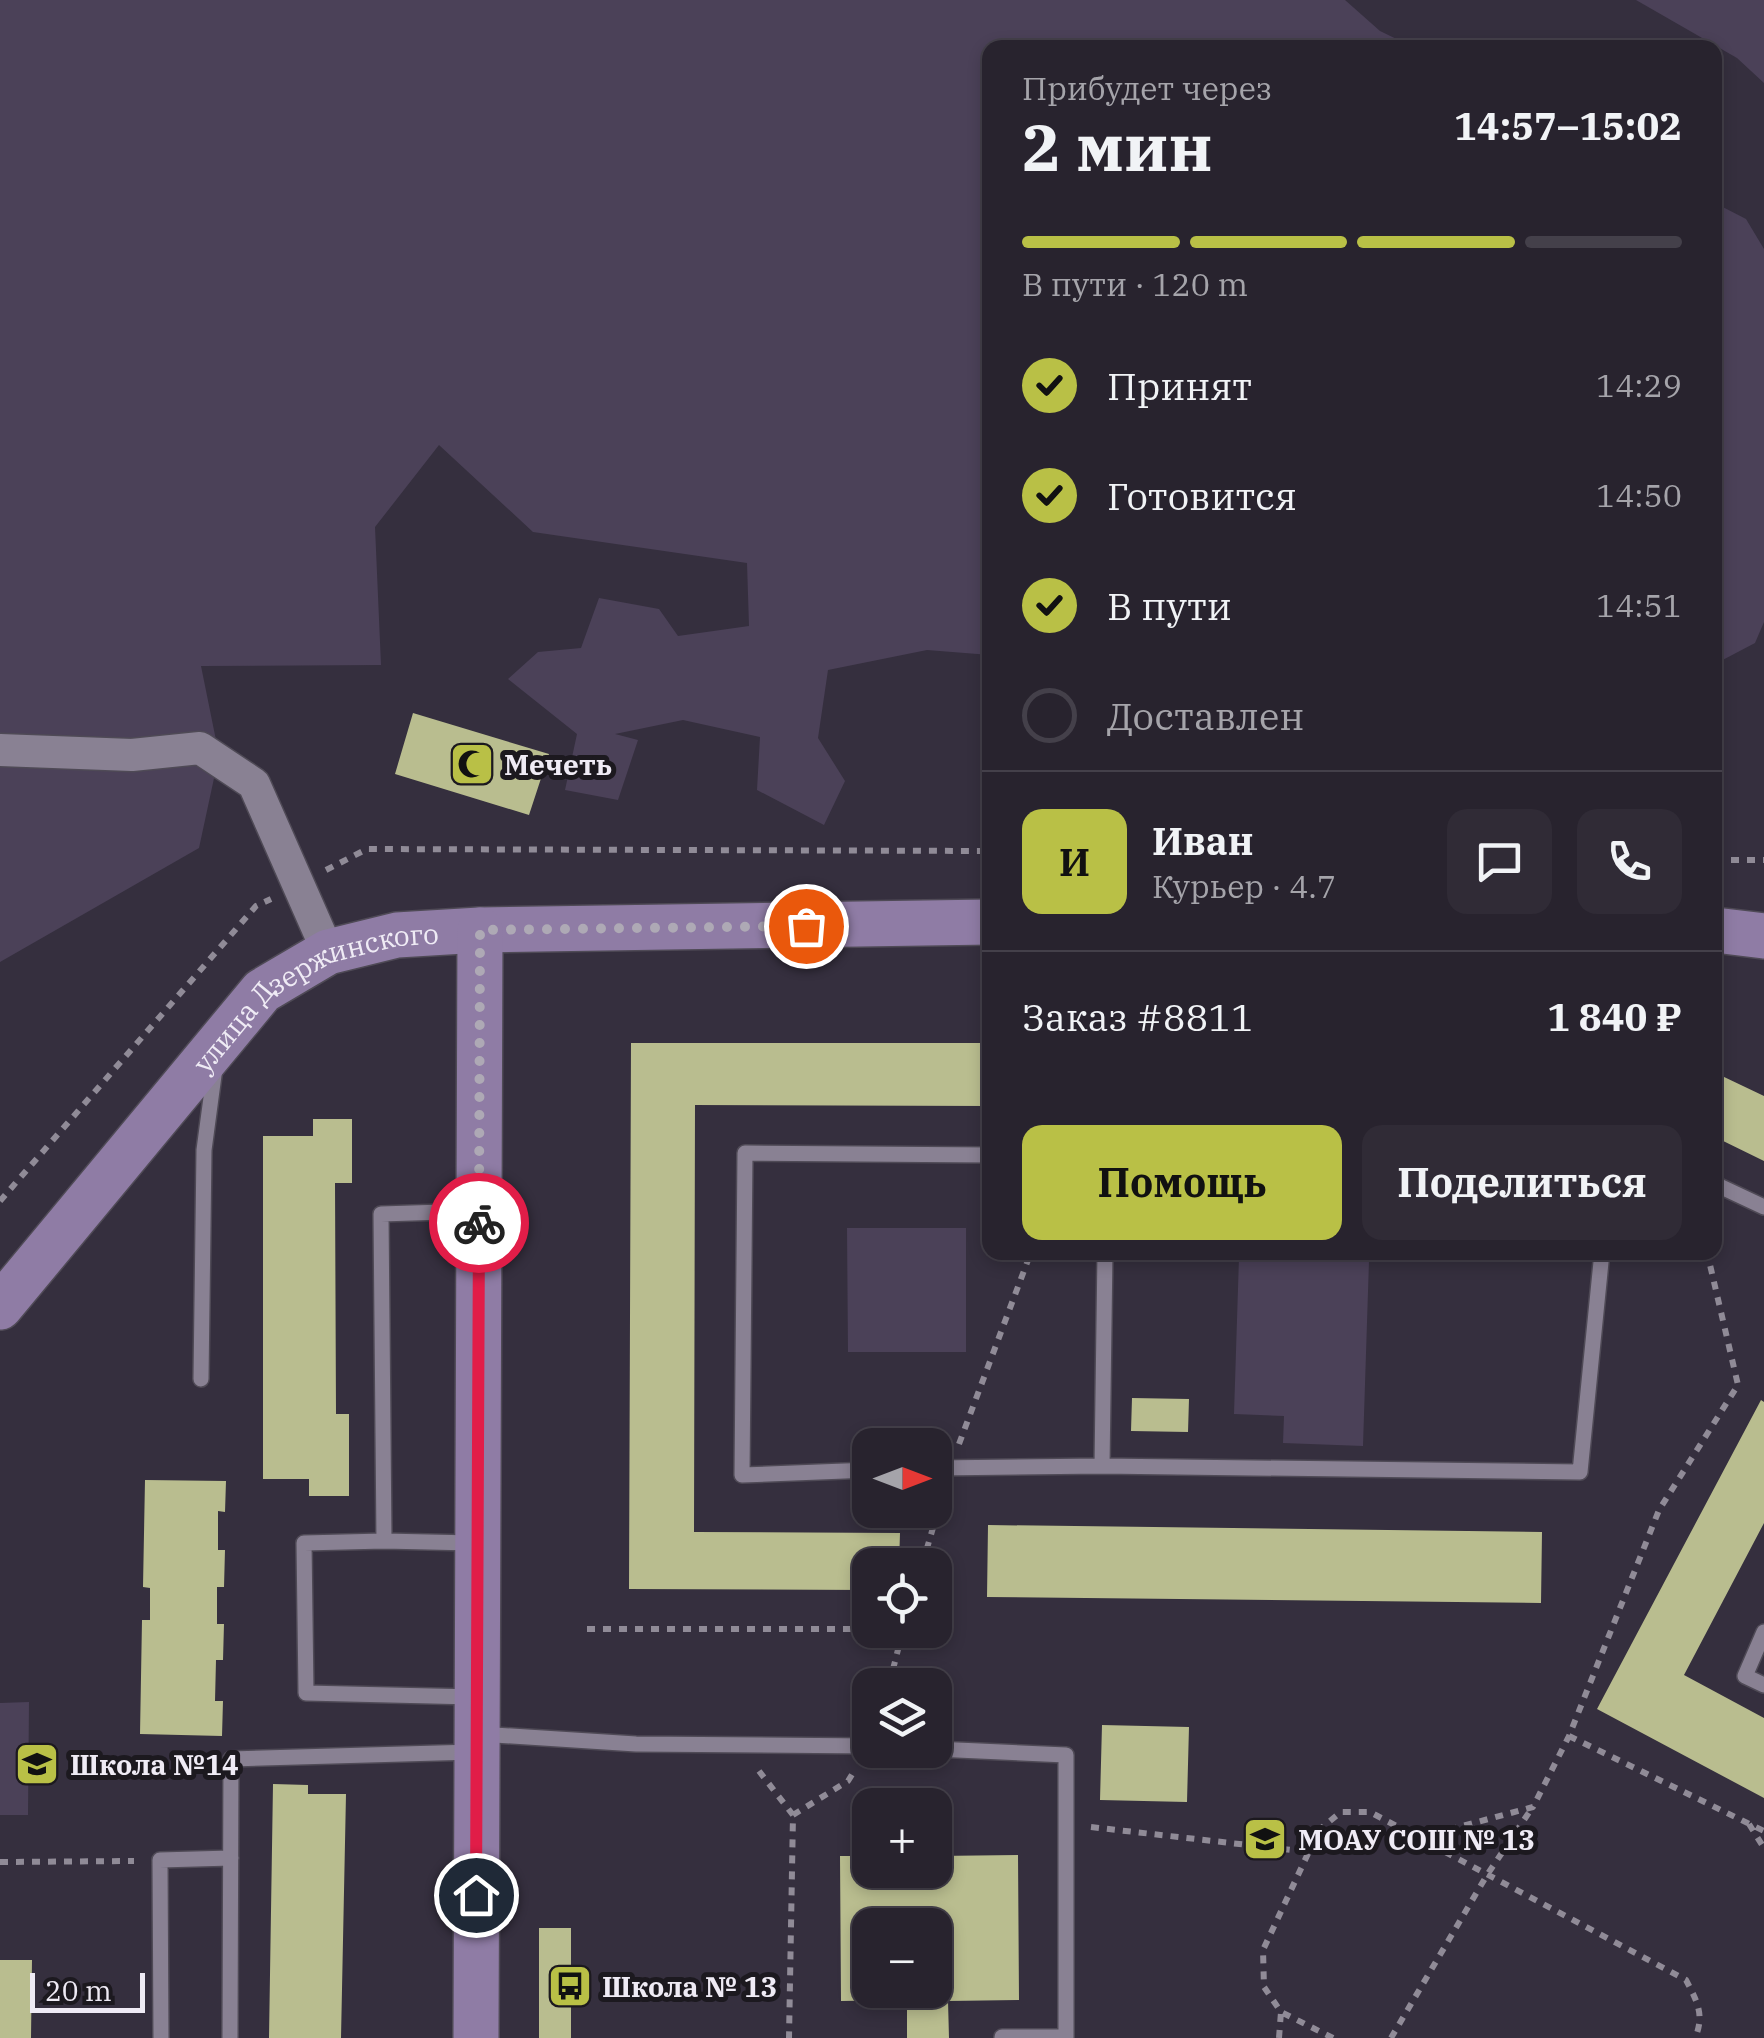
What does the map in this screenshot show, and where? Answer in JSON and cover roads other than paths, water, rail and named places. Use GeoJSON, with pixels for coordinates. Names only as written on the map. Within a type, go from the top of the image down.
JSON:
{"type":"FeatureCollection","features":[{"type":"Feature","properties":{"kind":"main road","name":"улица Дзержинского"},"geometry":{"type":"LineString","coordinates":[[0,1307],[262,991],[328,952],[397,935],[480,930],[982,922]]}},
{"type":"Feature","properties":{"kind":"main road"},"geometry":{"type":"LineString","coordinates":[[476,2038],[480,930]]}},
{"type":"Feature","properties":{"kind":"main road"},"geometry":{"type":"LineString","coordinates":[[1722,931],[1764,936]]}},
{"type":"Feature","properties":{"kind":"street"},"geometry":{"type":"LineString","coordinates":[[0,750],[132,755],[200,748],[254,784],[328,952]]}},
{"type":"Feature","properties":{"kind":"lane"},"geometry":{"type":"LineString","coordinates":[[201,1378],[204,1150],[218,1044]]}},
{"type":"Feature","properties":{"kind":"lane"},"geometry":{"type":"LineString","coordinates":[[852,1471],[742,1475],[745,1153],[982,1155]]}},
{"type":"Feature","properties":{"kind":"lane"},"geometry":{"type":"LineString","coordinates":[[1722,1187],[1764,1208]]}},
{"type":"Feature","properties":{"kind":"lane"},"geometry":{"type":"LineString","coordinates":[[384,1541],[380,1214],[479,1211]]}},
{"type":"Feature","properties":{"kind":"lane"},"geometry":{"type":"LineString","coordinates":[[1102,1466],[1105,1260]]}},
{"type":"Feature","properties":{"kind":"lane"},"geometry":{"type":"LineString","coordinates":[[952,1467],[1580,1472],[1601,1260]]}},
{"type":"Feature","properties":{"kind":"lane"},"geometry":{"type":"LineString","coordinates":[[478,1543],[304,1543],[306,1694],[477,1727],[636,1744],[852,1746]]}},
{"type":"Feature","properties":{"kind":"lane"},"geometry":{"type":"LineString","coordinates":[[1764,1632],[1744,1676],[1764,1685]]}},
{"type":"Feature","properties":{"kind":"lane"},"geometry":{"type":"LineString","coordinates":[[230,2038],[231,1760],[477,1727]]}},
{"type":"Feature","properties":{"kind":"lane"},"geometry":{"type":"LineString","coordinates":[[952,1750],[1066,1755],[1066,2037],[1002,2037]]}},
{"type":"Feature","properties":{"kind":"lane"},"geometry":{"type":"LineString","coordinates":[[161,2038],[160,1860],[231,1858]]}},
{"type":"Feature","properties":{"kind":"place","name":"Мечеть"},"geometry":{"type":"Point","coordinates":[472,764]}},
{"type":"Feature","properties":{"kind":"place","name":"Школа №14"},"geometry":{"type":"Point","coordinates":[37,1764]}},
{"type":"Feature","properties":{"kind":"place","name":"МОАУ СОШ № 13"},"geometry":{"type":"Point","coordinates":[1265,1839]}},
{"type":"Feature","properties":{"kind":"place","name":"Школа № 13"},"geometry":{"type":"Point","coordinates":[570,1986]}}]}
